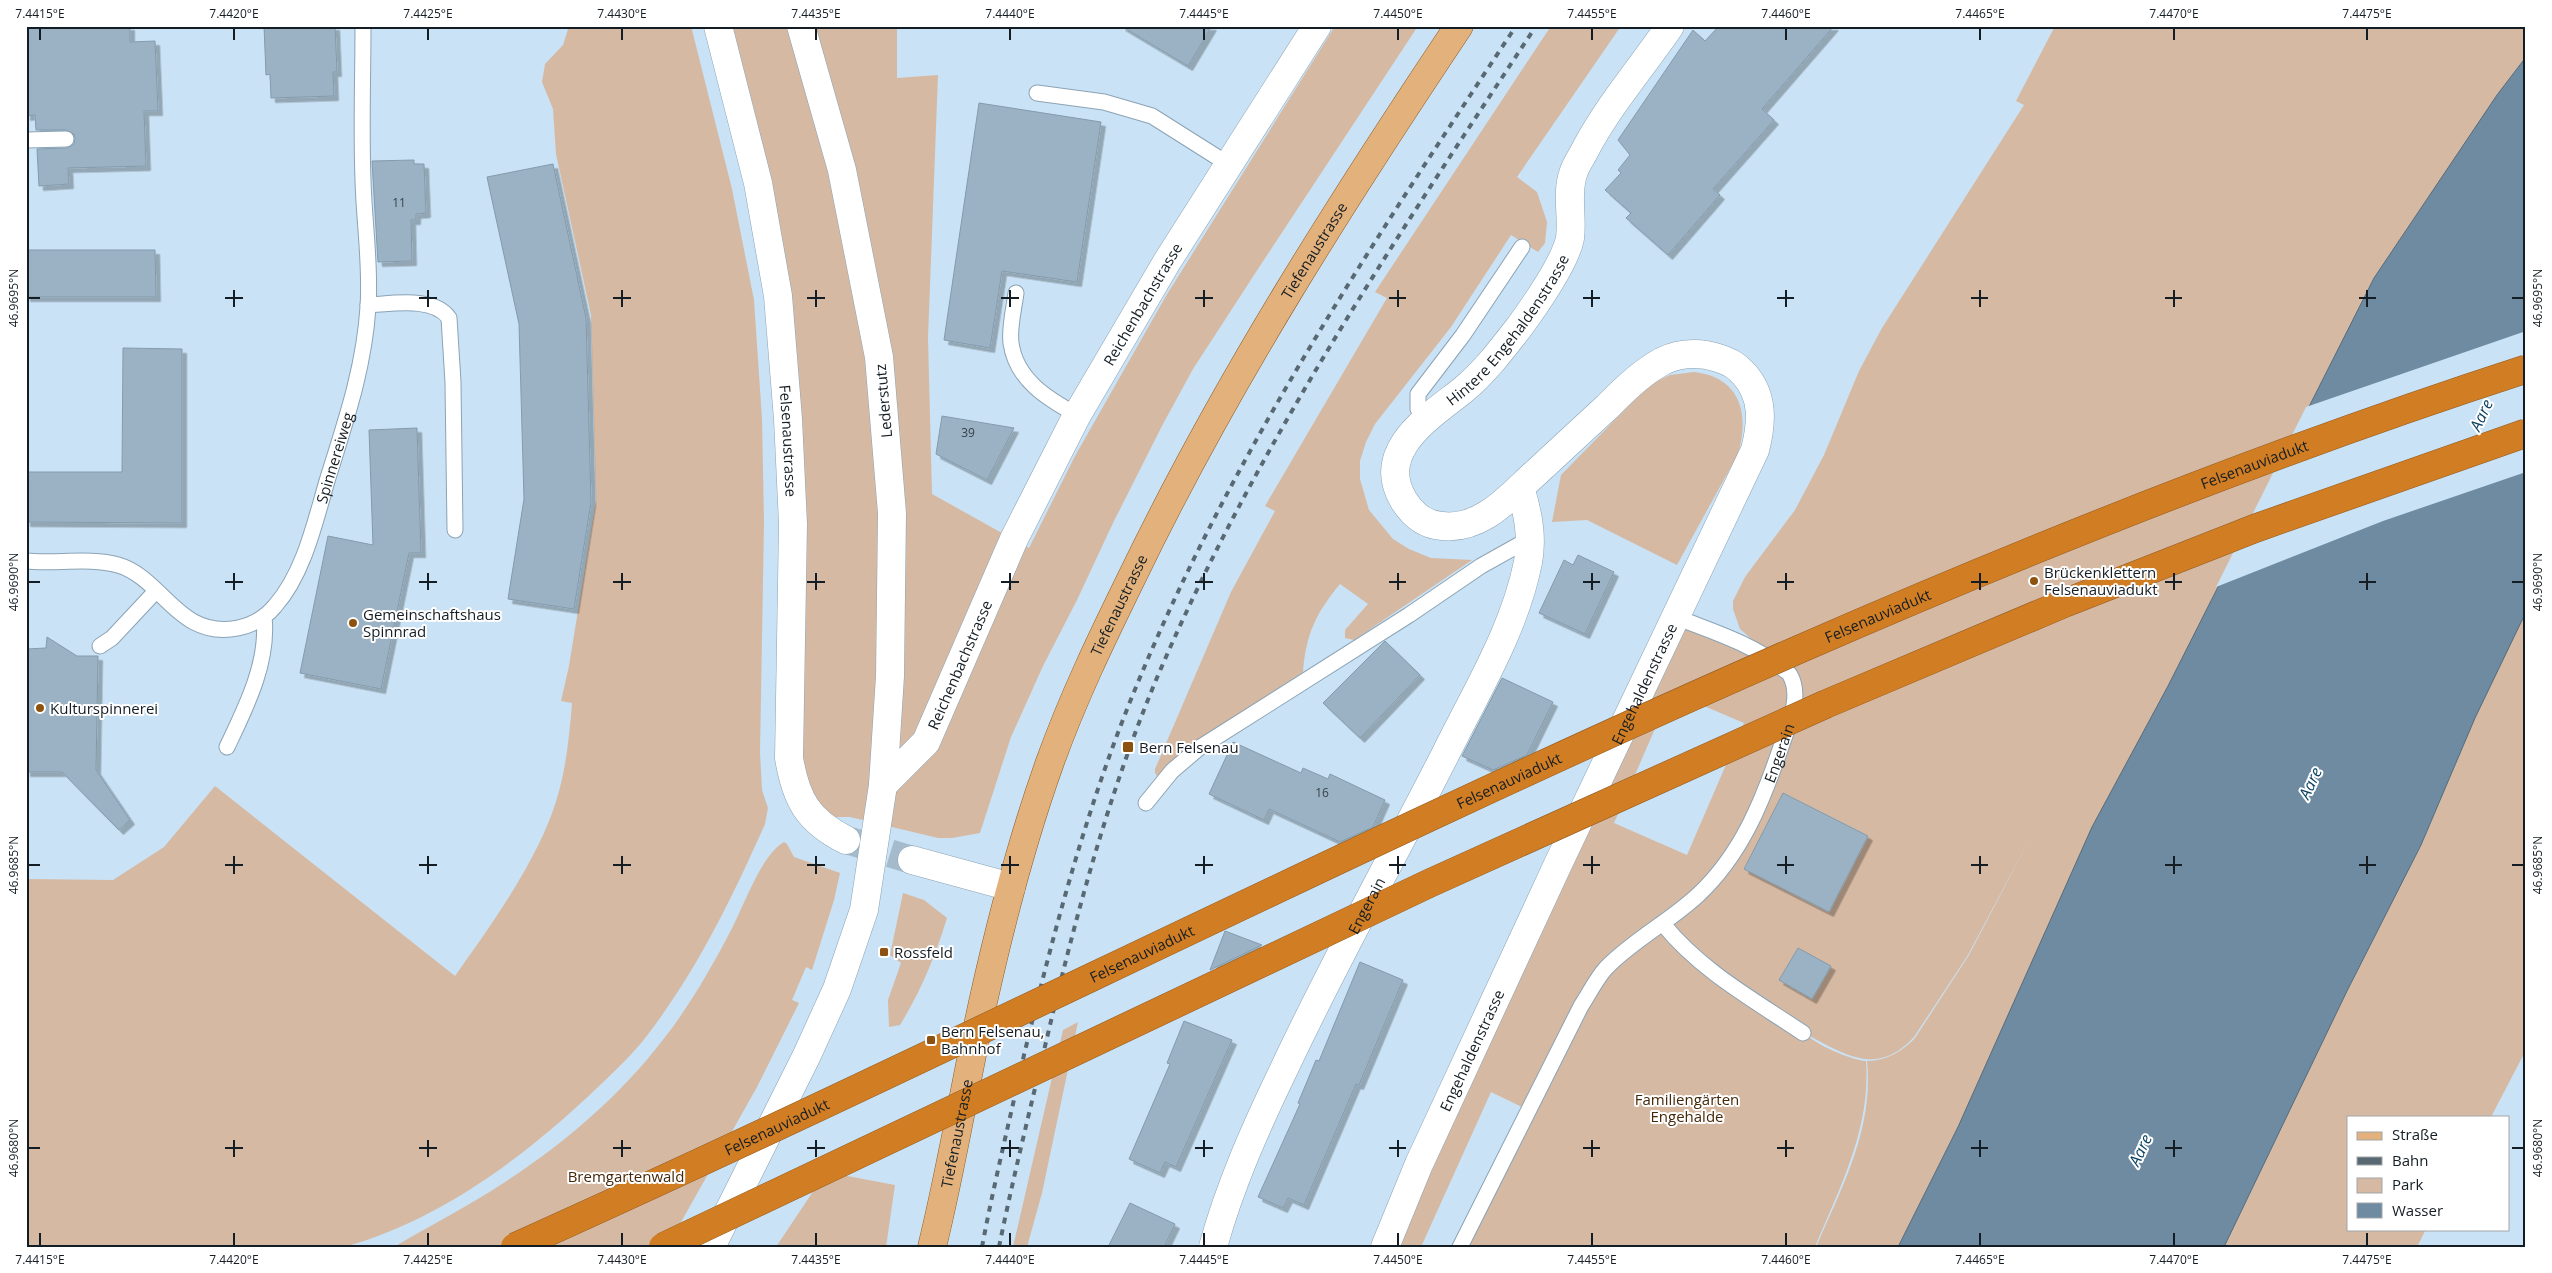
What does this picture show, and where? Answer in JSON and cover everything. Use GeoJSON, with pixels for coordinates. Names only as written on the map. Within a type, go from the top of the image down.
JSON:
{"type":"FeatureCollection","features":[{"type":"Feature","properties":{"kind":"highway","name":"Felsenauviadukt"},"geometry":{"type":"LineString","coordinates":[[515,1247],[747,1140],[1404,828],[1802,647],[2166,497],[2391,414],[2526,369]]}},
{"type":"Feature","properties":{"kind":"highway"},"geometry":{"type":"LineString","coordinates":[[663,1247],[1430,883],[1835,700],[2065,603],[2256,528],[2526,433]]}},
{"type":"Feature","properties":{"kind":"main road","name":"Tiefenaustrasse"},"geometry":{"type":"LineString","coordinates":[[932,1247],[983,1000],[1011,887],[1050,762],[1072,705],[1147,544],[1206,429],[1307,259],[1459,26]]}},
{"type":"Feature","properties":{"kind":"street","name":"Felsenaustrasse"},"geometry":{"type":"LineString","coordinates":[[718,26],[758,183],[778,296],[788,418],[793,524],[789,758],[793,783],[803,804],[827,830],[846,840]]}},
{"type":"Feature","properties":{"kind":"street","name":"Lederstutz"},"geometry":{"type":"LineString","coordinates":[[801,26],[842,170],[879,357],[892,522],[890,676],[883,785]]}},
{"type":"Feature","properties":{"kind":"street","name":"Reichenbachstrasse"},"geometry":{"type":"LineString","coordinates":[[883,785],[926,742],[1014,539],[1076,415],[1168,260],[1317,26]]}},
{"type":"Feature","properties":{"kind":"street","name":"Hintere Engehaldenstrasse"},"geometry":{"type":"LineString","coordinates":[[1520,488],[1490,514],[1466,526],[1438,526],[1426,523],[1415,515],[1401,496],[1396,472],[1403,445],[1409,435],[1464,390],[1497,354],[1522,323],[1566,254],[1571,226],[1569,200],[1573,174],[1596,131],[1670,26]]}},
{"type":"Feature","properties":{"kind":"street","name":"Engehaldenstrasse"},"geometry":{"type":"LineString","coordinates":[[1385,1247],[1419,1164],[1509,968],[1755,450],[1762,426],[1760,405],[1750,380],[1734,364],[1707,354],[1682,354],[1657,364],[1634,381],[1520,488]]}},
{"type":"Feature","properties":{"kind":"street","name":"Engerain"},"geometry":{"type":"LineString","coordinates":[[1213,1247],[1252,1136],[1327,977],[1394,855],[1497,650],[1520,593],[1528,561],[1531,538],[1526,507],[1520,488]]}},
{"type":"Feature","properties":{"kind":"street"},"geometry":{"type":"LineString","coordinates":[[711,1247],[807,1055],[837,989],[864,910],[871,876],[883,785]]}},
{"type":"Feature","properties":{"kind":"street"},"geometry":{"type":"LineString","coordinates":[[912,860],[1011,887]]}},
{"type":"Feature","properties":{"kind":"lane","name":"Spinnereiweg"},"geometry":{"type":"LineString","coordinates":[[26,561],[116,565],[137,575],[184,617],[213,628],[239,628],[264,617],[286,591],[314,525],[360,373],[368,305],[361,132],[363,26]]}},
{"type":"Feature","properties":{"kind":"lane"},"geometry":{"type":"LineString","coordinates":[[1037,93],[1104,102],[1152,116],[1228,164]]}},
{"type":"Feature","properties":{"kind":"lane"},"geometry":{"type":"LineString","coordinates":[[26,140],[66,139]]}},
{"type":"Feature","properties":{"kind":"lane"},"geometry":{"type":"LineString","coordinates":[[1425,420],[1418,410],[1418,394],[1462,335],[1522,247]]}},
{"type":"Feature","properties":{"kind":"lane"},"geometry":{"type":"LineString","coordinates":[[1016,293],[1011,343],[1015,358],[1035,388],[1045,397],[1076,415]]}},
{"type":"Feature","properties":{"kind":"lane"},"geometry":{"type":"LineString","coordinates":[[368,305],[406,304],[435,307],[444,312],[448,318],[453,382],[455,530]]}},
{"type":"Feature","properties":{"kind":"lane"},"geometry":{"type":"LineString","coordinates":[[1146,803],[1172,771],[1199,748],[1409,615],[1481,566],[1531,538]]}},
{"type":"Feature","properties":{"kind":"lane"},"geometry":{"type":"LineString","coordinates":[[100,646],[112,638],[155,592]]}},
{"type":"Feature","properties":{"kind":"lane"},"geometry":{"type":"LineString","coordinates":[[227,747],[248,703],[265,645],[264,617]]}},
{"type":"Feature","properties":{"kind":"lane","name":"Engerain"},"geometry":{"type":"LineString","coordinates":[[1460,1247],[1581,1006],[1605,969],[1628,948],[1663,924],[1699,894],[1730,859],[1747,832],[1769,784],[1796,703],[1790,675],[1766,655],[1676,617]]}},
{"type":"Feature","properties":{"kind":"lane"},"geometry":{"type":"LineString","coordinates":[[1663,924],[1679,943],[1715,975],[1803,1033]]}},
{"type":"Feature","properties":{"kind":"green space"},"geometry":{"type":"Polygon","coordinates":[[[569,26],[691,26],[732,189],[754,300],[762,419],[764,522],[760,753],[762,790],[768,808],[765,824],[728,904],[700,955],[669,1005],[640,1044],[598,1087],[542,1137],[481,1182],[448,1202],[415,1220],[380,1235],[344,1247],[26,1247],[26,879],[113,880],[164,847],[215,786],[455,976],[508,899],[542,837],[556,802],[566,760],[572,703],[561,701],[569,666],[596,500],[591,315],[556,154],[553,109],[542,82],[545,64],[563,45],[569,26]]]}},
{"type":"Feature","properties":{"kind":"green space"},"geometry":{"type":"Polygon","coordinates":[[[719,26],[897,26],[897,78],[938,75],[928,338],[932,494],[1029,548],[1075,456],[1166,296],[1335,26],[1418,26],[1193,369],[1163,424],[1043,666],[1011,737],[980,833],[952,838],[938,838],[850,817],[814,817],[803,804],[789,419],[719,26]]]}},
{"type":"Feature","properties":{"kind":"green space"},"geometry":{"type":"Polygon","coordinates":[[[1551,26],[1621,26],[1517,177],[1537,192],[1547,222],[1545,243],[1538,252],[1511,235],[1451,327],[1375,424],[1366,442],[1360,461],[1360,479],[1369,510],[1393,539],[1409,549],[1431,558],[1472,560],[1354,640],[1345,638],[1345,630],[1368,604],[1340,584],[1314,625],[1304,658],[1303,672],[1186,748],[1157,776],[1155,769],[1231,592],[1275,511],[1265,506],[1387,298],[1375,292],[1551,26]]]}},
{"type":"Feature","properties":{"kind":"green space","name":"Familiengärten Engehalde"},"geometry":{"type":"Polygon","coordinates":[[[2055,26],[2526,26],[2526,57],[2497,95],[2374,278],[2168,686],[2092,827],[1958,1127],[1898,1247],[1816,1247],[1854,1157],[1861,1133],[1866,1110],[1868,1086],[1867,1061],[1874,1061],[1894,1054],[1915,1038],[1969,955],[2039,821],[1968,955],[1914,1037],[1900,1049],[1887,1056],[1874,1059],[1848,1055],[1806,1034],[1833,1051],[1866,1061],[1864,1110],[1859,1133],[1852,1157],[1815,1247],[1462,1247],[1606,970],[1731,860],[1797,703],[1791,674],[1740,629],[1733,609],[1733,601],[1745,577],[1795,510],[1824,455],[1859,371],[1882,328],[2024,105],[2016,101],[2055,26]]]}},
{"type":"Feature","properties":{"kind":"green space"},"geometry":{"type":"Polygon","coordinates":[[[1694,372],[1710,375],[1722,381],[1731,389],[1738,399],[1743,425],[1738,454],[1677,565],[1587,520],[1552,522],[1561,475],[1649,385],[1670,375],[1694,372]]]}},
{"type":"Feature","properties":{"kind":"green space"},"geometry":{"type":"Polygon","coordinates":[[[2526,612],[2526,1050],[2492,1116],[2347,1116],[2347,1230],[2426,1230],[2417,1247],[2224,1247],[2347,991],[2421,845],[2475,718],[2526,612]]]}},
{"type":"Feature","properties":{"kind":"green space"},"geometry":{"type":"Polygon","coordinates":[[[1671,619],[1691,625],[1789,675],[1794,702],[1729,859],[1604,969],[1528,1110],[1491,1092],[1421,1247],[1386,1247],[1671,619]],[[1671,692],[1614,823],[1687,855],[1744,723],[1671,692]]]}},
{"type":"Feature","properties":{"kind":"green space","name":"Bremgartenwald"},"geometry":{"type":"Polygon","coordinates":[[[784,842],[794,857],[840,873],[834,900],[812,970],[806,967],[792,1000],[799,1003],[757,1087],[667,1247],[394,1247],[475,1201],[546,1154],[588,1119],[627,1082],[662,1041],[690,1002],[723,945],[767,858],[784,842]]]}},
{"type":"Feature","properties":{"kind":"green space"},"geometry":{"type":"Polygon","coordinates":[[[903,893],[924,900],[947,918],[938,946],[915,999],[900,1025],[889,1027],[888,1000],[901,963],[890,955],[903,893]]]}},
{"type":"Feature","properties":{"kind":"green space"},"geometry":{"type":"Polygon","coordinates":[[[1078,1022],[1042,1193],[1027,1247],[1013,1247],[1063,1030],[1078,1022]]]}},
{"type":"Feature","properties":{"kind":"green space"},"geometry":{"type":"Polygon","coordinates":[[[826,1172],[895,1185],[886,1247],[776,1247],[826,1172]]]}},
{"type":"Feature","properties":{"kind":"water","name":"Aare"},"geometry":{"type":"Polygon","coordinates":[[[2526,57],[2526,612],[2475,718],[2421,845],[2347,991],[2224,1247],[1898,1247],[1958,1127],[2092,827],[2168,686],[2374,278],[2497,95],[2526,57]]]}},
{"type":"Feature","properties":{"kind":"pier"},"geometry":{"type":"Polygon","coordinates":[[[2526,331],[2526,472],[2383,521],[2216,587],[2306,407],[2526,331]]]}},
{"type":"Feature","properties":{"kind":"building"},"geometry":{"type":"Polygon","coordinates":[[[26,26],[130,26],[130,42],[155,41],[158,111],[144,111],[146,166],[68,168],[69,184],[39,186],[37,149],[67,148],[74,144],[75,138],[74,134],[66,130],[36,130],[35,115],[26,116],[26,26]]]}},
{"type":"Feature","properties":{"kind":"building"},"geometry":{"type":"Polygon","coordinates":[[[264,26],[335,26],[337,72],[333,72],[334,96],[271,98],[270,74],[266,75],[264,26]]]}},
{"type":"Feature","properties":{"kind":"building"},"geometry":{"type":"Polygon","coordinates":[[[1121,26],[1212,26],[1188,66],[1121,26]]]}},
{"type":"Feature","properties":{"kind":"building"},"geometry":{"type":"Polygon","coordinates":[[[1719,26],[1834,26],[1762,109],[1774,120],[1713,189],[1720,195],[1668,255],[1626,218],[1631,213],[1605,190],[1621,173],[1618,170],[1630,155],[1618,140],[1693,30],[1705,41],[1719,26]]]}},
{"type":"Feature","properties":{"kind":"building"},"geometry":{"type":"Polygon","coordinates":[[[979,103],[1101,122],[1077,282],[1002,271],[990,348],[944,340],[979,103]]]}},
{"type":"Feature","properties":{"kind":"building"},"geometry":{"type":"Polygon","coordinates":[[[414,160],[414,164],[424,164],[426,213],[416,214],[416,220],[411,220],[412,261],[378,262],[372,161],[414,160]]]}},
{"type":"Feature","properties":{"kind":"building"},"geometry":{"type":"Polygon","coordinates":[[[553,164],[586,318],[591,502],[574,609],[508,599],[524,499],[519,324],[487,177],[553,164]]]}},
{"type":"Feature","properties":{"kind":"building"},"geometry":{"type":"Polygon","coordinates":[[[26,250],[155,250],[156,297],[26,297],[26,250]]]}},
{"type":"Feature","properties":{"kind":"building"},"geometry":{"type":"Polygon","coordinates":[[[123,348],[182,349],[182,523],[26,522],[26,472],[122,472],[123,348]]]}},
{"type":"Feature","properties":{"kind":"building"},"geometry":{"type":"Polygon","coordinates":[[[942,416],[1014,428],[987,480],[936,454],[942,416]]]}},
{"type":"Feature","properties":{"kind":"building"},"geometry":{"type":"Polygon","coordinates":[[[417,428],[421,553],[409,553],[381,689],[300,673],[328,536],[373,545],[369,430],[417,428]]]}},
{"type":"Feature","properties":{"kind":"building"},"geometry":{"type":"Polygon","coordinates":[[[1578,555],[1614,572],[1585,634],[1539,613],[1564,560],[1573,565],[1578,555]]]}},
{"type":"Feature","properties":{"kind":"building"},"geometry":{"type":"Polygon","coordinates":[[[47,637],[77,656],[98,656],[96,770],[130,820],[119,830],[62,772],[26,772],[26,649],[46,648],[47,637]]]}},
{"type":"Feature","properties":{"kind":"building"},"geometry":{"type":"Polygon","coordinates":[[[1385,641],[1420,675],[1360,738],[1323,703],[1385,641]]]}},
{"type":"Feature","properties":{"kind":"building"},"geometry":{"type":"Polygon","coordinates":[[[1502,678],[1553,702],[1527,755],[1493,770],[1462,756],[1502,678]]]}},
{"type":"Feature","properties":{"kind":"building"},"geometry":{"type":"Polygon","coordinates":[[[1233,742],[1301,773],[1303,768],[1328,779],[1330,774],[1385,800],[1373,827],[1340,842],[1269,809],[1264,820],[1209,794],[1233,742]]]}},
{"type":"Feature","properties":{"kind":"building"},"geometry":{"type":"Polygon","coordinates":[[[1783,793],[1868,836],[1829,912],[1744,869],[1783,793]]]}},
{"type":"Feature","properties":{"kind":"building"},"geometry":{"type":"Polygon","coordinates":[[[1225,931],[1262,945],[1210,970],[1225,931]]]}},
{"type":"Feature","properties":{"kind":"building"},"geometry":{"type":"Polygon","coordinates":[[[1798,948],[1831,966],[1812,999],[1779,980],[1798,948]]]}},
{"type":"Feature","properties":{"kind":"building"},"geometry":{"type":"Polygon","coordinates":[[[1360,962],[1403,980],[1359,1085],[1356,1084],[1304,1205],[1288,1198],[1283,1208],[1258,1197],[1300,1104],[1298,1103],[1316,1060],[1319,1061],[1360,962]]]}},
{"type":"Feature","properties":{"kind":"building"},"geometry":{"type":"Polygon","coordinates":[[[1184,1021],[1232,1040],[1176,1167],[1165,1162],[1160,1173],[1129,1159],[1170,1064],[1167,1063],[1184,1021]]]}},
{"type":"Feature","properties":{"kind":"building"},"geometry":{"type":"Polygon","coordinates":[[[1130,1203],[1175,1224],[1164,1247],[1108,1247],[1130,1203]]]}},
{"type":"Feature","properties":{"kind":"tunnel"},"geometry":{"type":"LineString","coordinates":[[850,841],[912,860]]}},
{"type":"Feature","properties":{"kind":"railway"},"geometry":{"type":"LineString","coordinates":[[982,1247],[1024,1055],[1061,911],[1089,815],[1122,721],[1141,675],[1179,589],[1221,505],[1266,423],[1362,262],[1516,26]]}},
{"type":"Feature","properties":{"kind":"railway"},"geometry":{"type":"LineString","coordinates":[[999,1247],[1046,1042],[1081,905],[1107,814],[1138,724],[1156,680],[1195,594],[1283,426],[1381,264],[1536,26]]}},
{"type":"Feature","properties":{"kind":"place","name":"Brückenklettern Felsenauviadukt"},"geometry":{"type":"Point","coordinates":[2034,581]}},
{"type":"Feature","properties":{"kind":"place","name":"Gemeinschaftshaus Spinnrad"},"geometry":{"type":"Point","coordinates":[353,623]}},
{"type":"Feature","properties":{"kind":"place","name":"Kulturspinnerei"},"geometry":{"type":"Point","coordinates":[40,708]}},
{"type":"Feature","properties":{"kind":"place","name":"Bern Felsenau"},"geometry":{"type":"Point","coordinates":[1128,747]}},
{"type":"Feature","properties":{"kind":"place","name":"Rossfeld"},"geometry":{"type":"Point","coordinates":[884,952]}},
{"type":"Feature","properties":{"kind":"place","name":"Bern Felsenau, Bahnhof"},"geometry":{"type":"Point","coordinates":[931,1040]}}]}
